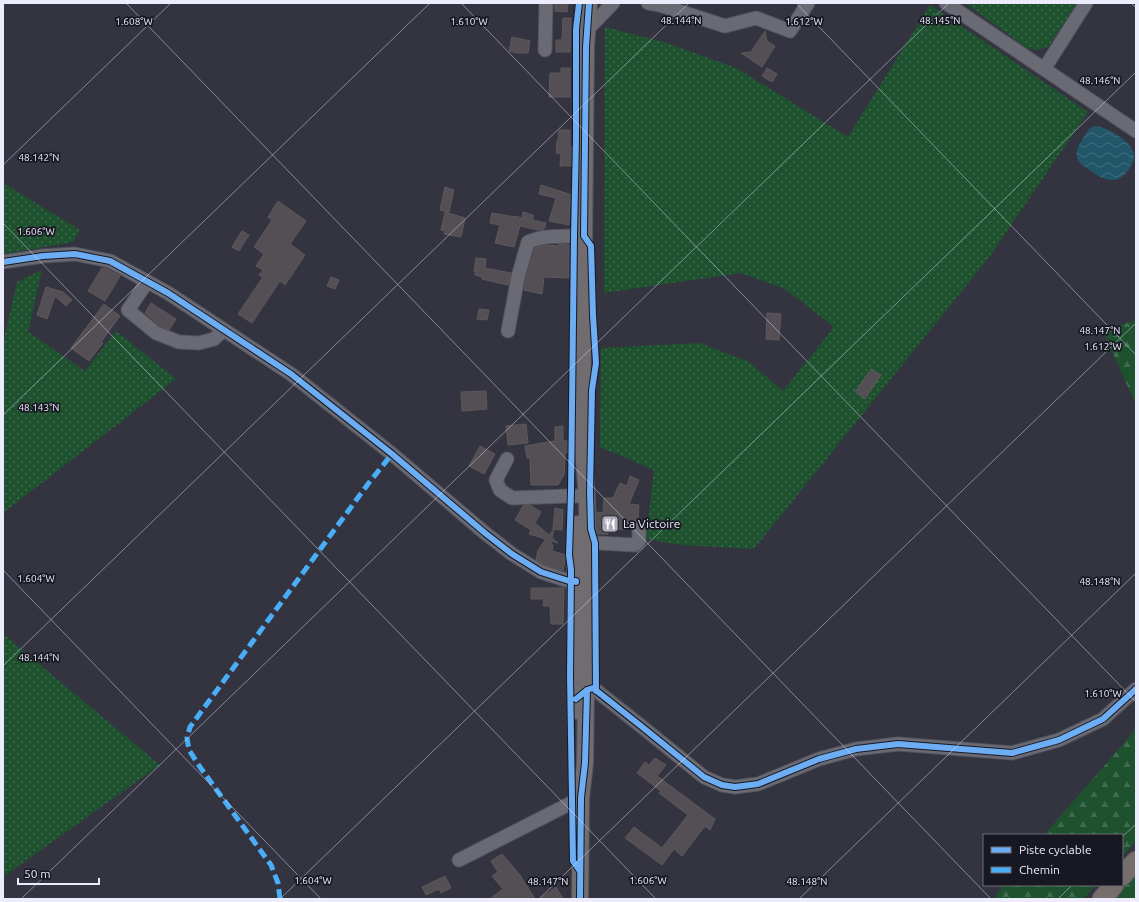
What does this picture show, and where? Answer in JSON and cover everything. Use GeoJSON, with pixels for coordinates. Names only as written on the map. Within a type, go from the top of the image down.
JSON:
{"type":"FeatureCollection","features":[{"type":"Feature","properties":{"kind":"highway"},"geometry":{"type":"LineString","coordinates":[[1123,875],[1136,861]]}},
{"type":"Feature","properties":{"kind":"highway"},"geometry":{"type":"LineString","coordinates":[[1102,899],[1113,886]]}},
{"type":"Feature","properties":{"kind":"main road"},"geometry":{"type":"LineString","coordinates":[[580,899],[581,798],[576,766],[581,694],[581,636],[575,556],[583,542],[587,498],[583,453],[583,299],[588,3]]}},
{"type":"Feature","properties":{"kind":"main road"},"geometry":{"type":"LineString","coordinates":[[581,636],[588,567],[583,542],[578,496],[583,453]]}},
{"type":"Feature","properties":{"kind":"main road"},"geometry":{"type":"LineString","coordinates":[[576,581],[588,567]]}},
{"type":"Feature","properties":{"kind":"street"},"geometry":{"type":"LineString","coordinates":[[544,50],[546,3]]}},
{"type":"Feature","properties":{"kind":"street"},"geometry":{"type":"LineString","coordinates":[[587,30],[613,3]]}},
{"type":"Feature","properties":{"kind":"street"},"geometry":{"type":"LineString","coordinates":[[648,3],[660,5],[725,26],[756,18],[790,31],[808,3]]}},
{"type":"Feature","properties":{"kind":"street"},"geometry":{"type":"LineString","coordinates":[[946,3],[1136,131]]}},
{"type":"Feature","properties":{"kind":"street"},"geometry":{"type":"LineString","coordinates":[[1044,69],[1086,3]]}},
{"type":"Feature","properties":{"kind":"street"},"geometry":{"type":"LineString","coordinates":[[508,331],[518,277],[528,242],[537,238],[553,236],[584,236]]}},
{"type":"Feature","properties":{"kind":"street"},"geometry":{"type":"LineString","coordinates":[[3,262],[43,256],[75,254],[110,261],[168,293],[291,374],[392,454],[512,554],[541,572],[569,581],[576,581]]}},
{"type":"Feature","properties":{"kind":"street"},"geometry":{"type":"LineString","coordinates":[[147,282],[128,310],[156,333],[179,342],[199,343],[214,339],[224,330]]}},
{"type":"Feature","properties":{"kind":"street"},"geometry":{"type":"LineString","coordinates":[[507,459],[496,480],[500,490],[512,498],[578,496]]}},
{"type":"Feature","properties":{"kind":"street"},"geometry":{"type":"LineString","coordinates":[[583,542],[634,545],[639,540],[640,529]]}},
{"type":"Feature","properties":{"kind":"street"},"geometry":{"type":"LineString","coordinates":[[581,694],[592,688],[704,777],[722,785],[735,787],[758,784],[819,759],[856,749],[898,744],[1012,753],[1059,740],[1102,719],[1136,689]]}},
{"type":"Feature","properties":{"kind":"street"},"geometry":{"type":"LineString","coordinates":[[459,860],[581,798]]}},
{"type":"Feature","properties":{"kind":"green space"},"geometry":{"type":"Polygon","coordinates":[[[965,3],[1077,3],[1049,46],[1039,50],[1027,48],[965,3]]]}},
{"type":"Feature","properties":{"kind":"green space"},"geometry":{"type":"Polygon","coordinates":[[[930,5],[1088,112],[990,256],[754,549],[681,545],[646,539],[654,470],[600,447],[601,348],[700,343],[749,362],[783,391],[834,327],[785,289],[741,273],[604,293],[605,27],[667,43],[736,68],[848,137],[930,5]]]}},
{"type":"Feature","properties":{"kind":"green space"},"geometry":{"type":"Polygon","coordinates":[[[3,183],[80,230],[73,242],[3,254],[3,183]]]}},
{"type":"Feature","properties":{"kind":"green space"},"geometry":{"type":"Polygon","coordinates":[[[42,270],[28,332],[85,371],[116,331],[176,379],[3,513],[3,343],[17,282],[42,270]]]}},
{"type":"Feature","properties":{"kind":"green space"},"geometry":{"type":"Polygon","coordinates":[[[1136,320],[1136,405],[1103,331],[1136,320]]]}},
{"type":"Feature","properties":{"kind":"green space"},"geometry":{"type":"Polygon","coordinates":[[[3,634],[160,765],[3,877],[3,634]]]}},
{"type":"Feature","properties":{"kind":"green space"},"geometry":{"type":"Polygon","coordinates":[[[1136,728],[1136,841],[1123,856],[1123,834],[1045,834],[1136,728]]]}},
{"type":"Feature","properties":{"kind":"green space"},"geometry":{"type":"Polygon","coordinates":[[[1136,872],[1136,899],[1110,899],[1123,886],[1136,872]]]}},
{"type":"Feature","properties":{"kind":"green space"},"geometry":{"type":"Polygon","coordinates":[[[1002,886],[1095,886],[1083,899],[994,899],[1002,886]]]}},
{"type":"Feature","properties":{"kind":"water"},"geometry":{"type":"Polygon","coordinates":[[[1094,126],[1112,132],[1124,140],[1132,150],[1134,157],[1133,162],[1124,175],[1119,178],[1109,180],[1103,178],[1084,166],[1078,159],[1077,153],[1079,146],[1087,132],[1094,126]]]}},
{"type":"Feature","properties":{"kind":"building"},"geometry":{"type":"Polygon","coordinates":[[[555,3],[568,3],[567,12],[555,11],[555,3]]]}},
{"type":"Feature","properties":{"kind":"building"},"geometry":{"type":"Polygon","coordinates":[[[563,18],[571,18],[570,52],[556,52],[556,40],[562,40],[563,18]]]}},
{"type":"Feature","properties":{"kind":"building"},"geometry":{"type":"Polygon","coordinates":[[[765,31],[767,41],[775,46],[762,67],[741,53],[751,52],[765,31]]]}},
{"type":"Feature","properties":{"kind":"building"},"geometry":{"type":"Polygon","coordinates":[[[512,37],[530,41],[528,53],[509,51],[512,37]]]}},
{"type":"Feature","properties":{"kind":"building"},"geometry":{"type":"Polygon","coordinates":[[[561,68],[570,68],[570,97],[549,97],[550,73],[561,73],[561,68]]]}},
{"type":"Feature","properties":{"kind":"building"},"geometry":{"type":"Polygon","coordinates":[[[767,68],[777,74],[772,82],[762,76],[767,68]]]}},
{"type":"Feature","properties":{"kind":"building"},"geometry":{"type":"Polygon","coordinates":[[[559,130],[570,130],[570,147],[574,147],[574,166],[560,166],[561,154],[556,153],[559,130]]]}},
{"type":"Feature","properties":{"kind":"building"},"geometry":{"type":"Polygon","coordinates":[[[541,185],[575,196],[575,204],[570,202],[569,225],[549,221],[556,198],[539,194],[541,185]]]}},
{"type":"Feature","properties":{"kind":"building"},"geometry":{"type":"Polygon","coordinates":[[[445,187],[454,190],[449,212],[440,210],[445,187]]]}},
{"type":"Feature","properties":{"kind":"building"},"geometry":{"type":"Polygon","coordinates":[[[278,201],[306,221],[290,244],[305,255],[285,285],[280,281],[252,323],[238,314],[263,277],[259,275],[263,270],[256,266],[264,254],[254,247],[272,220],[268,217],[278,201]]]}},
{"type":"Feature","properties":{"kind":"building"},"geometry":{"type":"Polygon","coordinates":[[[445,212],[465,218],[461,237],[444,234],[445,231],[441,230],[445,212]]]}},
{"type":"Feature","properties":{"kind":"building"},"geometry":{"type":"Polygon","coordinates":[[[523,212],[533,215],[533,220],[546,223],[544,229],[538,230],[520,226],[514,247],[495,243],[500,225],[490,223],[492,213],[522,218],[523,212]]]}},
{"type":"Feature","properties":{"kind":"building"},"geometry":{"type":"Polygon","coordinates":[[[242,231],[249,235],[239,251],[232,247],[242,231]]]}},
{"type":"Feature","properties":{"kind":"building"},"geometry":{"type":"Polygon","coordinates":[[[559,244],[569,245],[569,278],[544,277],[542,294],[524,290],[535,248],[546,245],[558,246],[559,244]]]}},
{"type":"Feature","properties":{"kind":"building"},"geometry":{"type":"Polygon","coordinates":[[[476,258],[486,259],[485,268],[511,273],[508,285],[482,279],[482,277],[475,275],[474,271],[476,258]]]}},
{"type":"Feature","properties":{"kind":"building"},"geometry":{"type":"Polygon","coordinates":[[[102,268],[120,276],[105,301],[88,291],[102,268]]]}},
{"type":"Feature","properties":{"kind":"building"},"geometry":{"type":"Polygon","coordinates":[[[331,277],[339,280],[335,289],[327,286],[331,277]]]}},
{"type":"Feature","properties":{"kind":"building"},"geometry":{"type":"Polygon","coordinates":[[[46,287],[63,292],[72,300],[66,306],[55,296],[47,319],[37,315],[46,287]]]}},
{"type":"Feature","properties":{"kind":"building"},"geometry":{"type":"Polygon","coordinates":[[[151,303],[176,319],[169,330],[159,325],[145,313],[151,303]]]}},
{"type":"Feature","properties":{"kind":"building"},"geometry":{"type":"Polygon","coordinates":[[[104,304],[120,316],[101,342],[103,343],[89,361],[71,348],[104,304]]]}},
{"type":"Feature","properties":{"kind":"building"},"geometry":{"type":"Polygon","coordinates":[[[479,309],[489,310],[487,320],[477,319],[479,309]]]}},
{"type":"Feature","properties":{"kind":"building"},"geometry":{"type":"Polygon","coordinates":[[[767,313],[781,314],[779,340],[766,339],[767,313]]]}},
{"type":"Feature","properties":{"kind":"building"},"geometry":{"type":"Polygon","coordinates":[[[871,369],[881,375],[865,399],[855,392],[871,369]]]}},
{"type":"Feature","properties":{"kind":"building"},"geometry":{"type":"Polygon","coordinates":[[[486,391],[487,409],[462,411],[461,392],[486,391]]]}},
{"type":"Feature","properties":{"kind":"building"},"geometry":{"type":"Polygon","coordinates":[[[526,424],[528,443],[508,445],[506,426],[526,424]]]}},
{"type":"Feature","properties":{"kind":"building"},"geometry":{"type":"Polygon","coordinates":[[[563,426],[563,441],[568,441],[569,453],[565,453],[564,475],[558,485],[531,485],[530,458],[527,458],[525,446],[555,441],[555,427],[563,426]]]}},
{"type":"Feature","properties":{"kind":"building"},"geometry":{"type":"Polygon","coordinates":[[[480,446],[495,454],[484,474],[469,466],[480,446]]]}},
{"type":"Feature","properties":{"kind":"building"},"geometry":{"type":"Polygon","coordinates":[[[630,476],[639,480],[629,504],[639,505],[638,521],[631,520],[629,529],[608,530],[608,534],[597,534],[597,512],[603,513],[604,498],[613,498],[620,483],[627,486],[630,476]]]}},
{"type":"Feature","properties":{"kind":"building"},"geometry":{"type":"Polygon","coordinates":[[[530,505],[541,512],[535,523],[549,535],[554,529],[552,538],[558,543],[552,541],[552,551],[566,555],[563,571],[544,565],[536,560],[538,550],[546,539],[529,534],[531,530],[515,520],[523,506],[530,505]]]}},
{"type":"Feature","properties":{"kind":"building"},"geometry":{"type":"Polygon","coordinates":[[[555,508],[563,510],[562,530],[553,529],[555,508]]]}},
{"type":"Feature","properties":{"kind":"building"},"geometry":{"type":"Polygon","coordinates":[[[531,588],[564,588],[563,624],[551,624],[550,606],[543,606],[544,599],[531,599],[531,588]]]}},
{"type":"Feature","properties":{"kind":"building"},"geometry":{"type":"Polygon","coordinates":[[[655,758],[666,765],[657,776],[715,819],[710,830],[705,826],[682,856],[674,849],[662,865],[625,838],[634,827],[662,848],[688,815],[659,793],[661,791],[637,773],[645,762],[649,765],[655,758]]]}},
{"type":"Feature","properties":{"kind":"building"},"geometry":{"type":"Polygon","coordinates":[[[502,854],[520,875],[535,899],[490,899],[503,889],[492,876],[498,872],[491,861],[502,854]]]}},
{"type":"Feature","properties":{"kind":"building"},"geometry":{"type":"Polygon","coordinates":[[[445,876],[451,888],[441,893],[439,889],[426,895],[422,887],[445,876]]]}},
{"type":"Feature","properties":{"kind":"building"},"geometry":{"type":"Polygon","coordinates":[[[556,887],[563,899],[540,899],[556,887]]]}},
{"type":"Feature","properties":{"kind":"marked path"},"geometry":{"type":"LineString","coordinates":[[280,899],[278,883],[271,865],[200,767],[189,750],[187,738],[190,727],[368,484],[392,454]]}},
{"type":"Feature","properties":{"kind":"cycle path"},"geometry":{"type":"LineString","coordinates":[[579,3],[576,29],[576,139],[569,555],[571,570],[570,676],[573,861],[580,871]]}},
{"type":"Feature","properties":{"kind":"cycle path"},"geometry":{"type":"LineString","coordinates":[[589,3],[586,47],[584,236],[591,246],[596,363],[592,390],[590,491],[591,529],[595,543],[596,691]]}},
{"type":"Feature","properties":{"kind":"cycle path"},"geometry":{"type":"LineString","coordinates":[[3,262],[43,256],[75,254],[110,261],[168,293],[291,374],[392,454],[512,554],[541,572],[576,582]]}},
{"type":"Feature","properties":{"kind":"cycle path"},"geometry":{"type":"LineString","coordinates":[[576,699],[587,690],[593,688],[704,777],[722,785],[735,787],[758,784],[819,759],[856,749],[898,744],[1012,753],[1059,740],[1103,719],[1136,689]]}},
{"type":"Feature","properties":{"kind":"cycle path"},"geometry":{"type":"LineString","coordinates":[[580,899],[581,798],[585,763],[587,690]]}},
{"type":"Feature","properties":{"kind":"place","name":"La Victoire"},"geometry":{"type":"Point","coordinates":[610,524]}}]}
